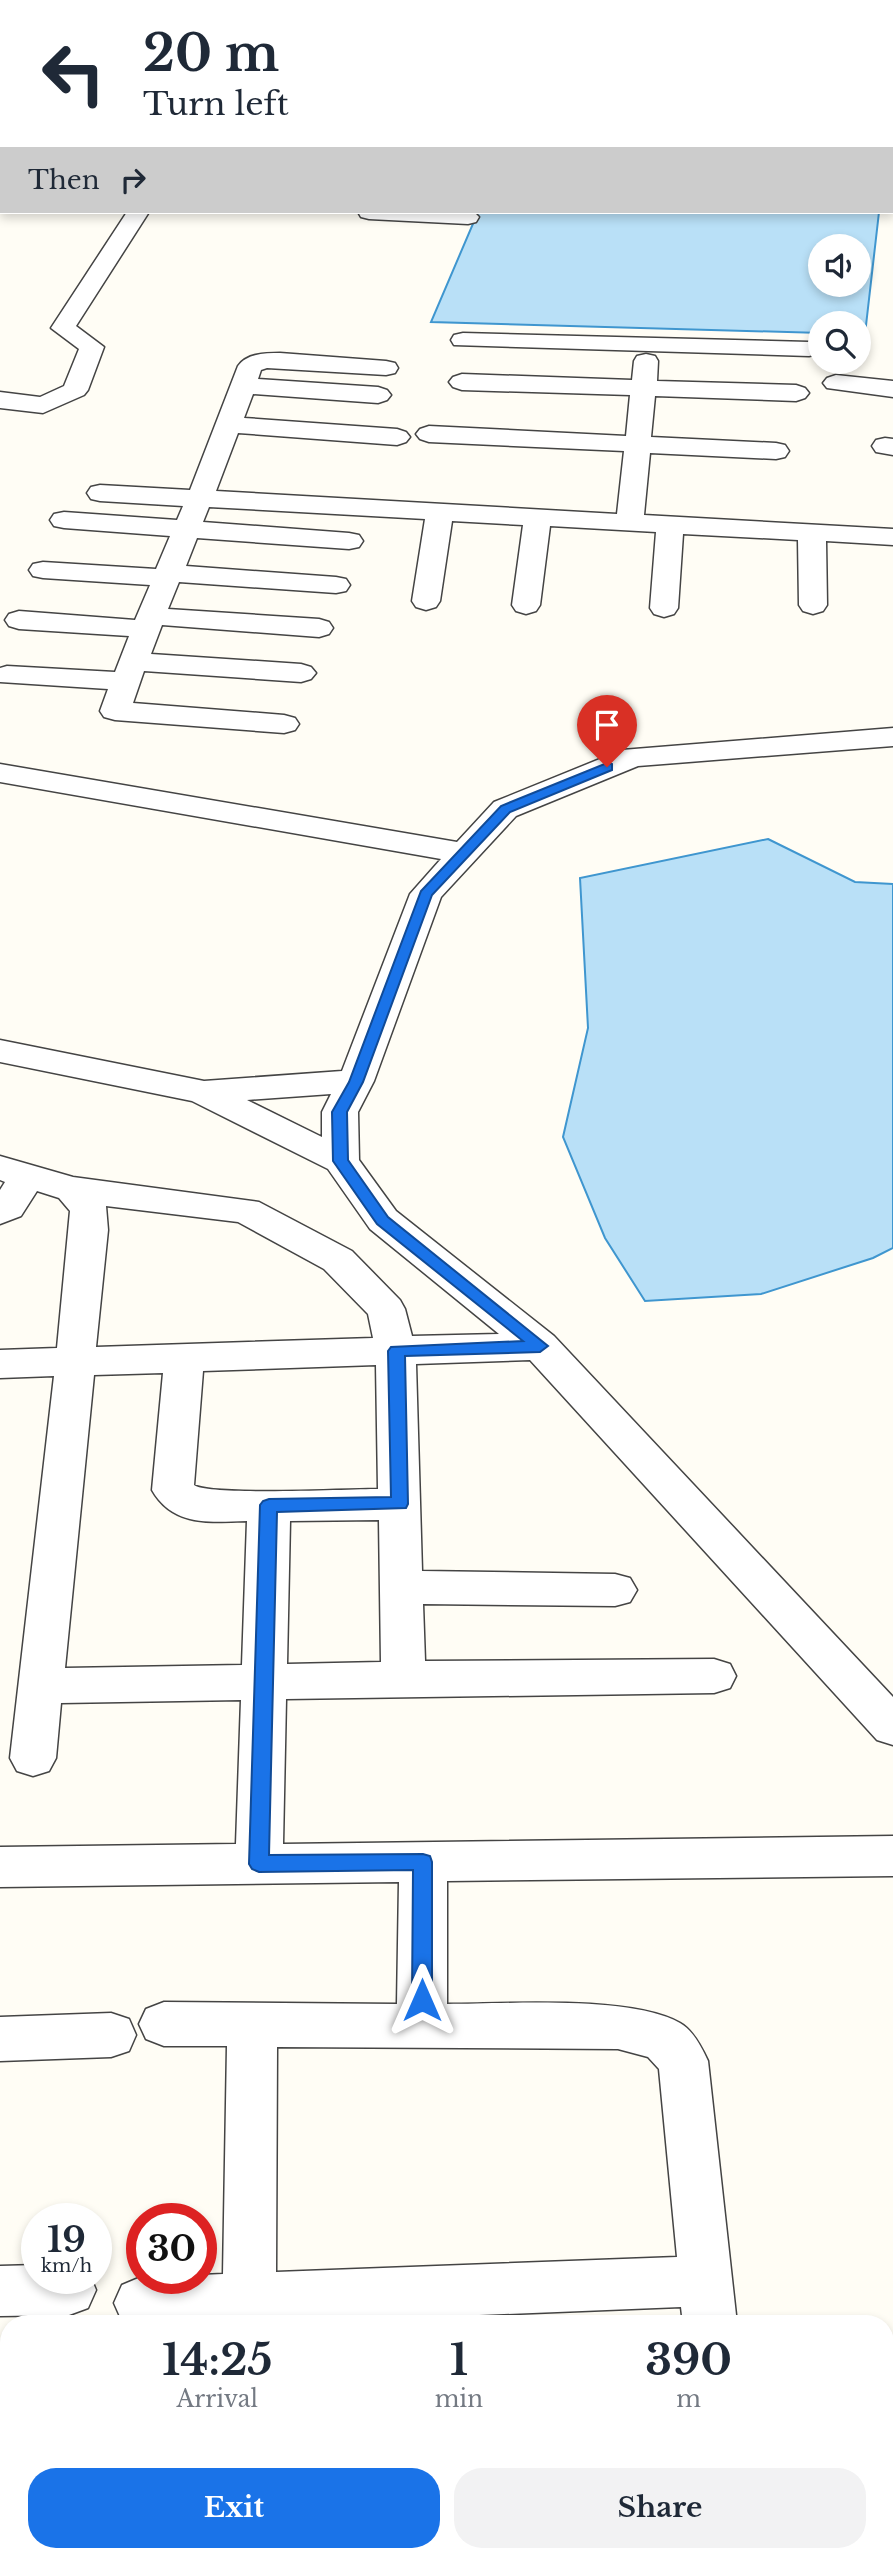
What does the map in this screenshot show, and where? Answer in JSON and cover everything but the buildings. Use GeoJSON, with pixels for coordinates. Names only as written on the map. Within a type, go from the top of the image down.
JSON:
{"type":"FeatureCollection","features":[{"type":"Feature","properties":{"kind":"street"},"geometry":{"type":"LineString","coordinates":[[0,400],[43,405],[75,390],[92,347],[63,328],[137,214]]}},
{"type":"Feature","properties":{"kind":"street"},"geometry":{"type":"LineString","coordinates":[[442,214],[468,217]]}},
{"type":"Feature","properties":{"kind":"street"},"geometry":{"type":"LineString","coordinates":[[463,341],[808,349]]}},
{"type":"Feature","properties":{"kind":"street"},"geometry":{"type":"LineString","coordinates":[[630,523],[648,345]]}},
{"type":"Feature","properties":{"kind":"street"},"geometry":{"type":"LineString","coordinates":[[284,724],[115,711],[148,623],[200,501],[250,366],[263,361],[386,368]]}},
{"type":"Feature","properties":{"kind":"street"},"geometry":{"type":"LineString","coordinates":[[462,382],[796,393]]}},
{"type":"Feature","properties":{"kind":"street"},"geometry":{"type":"LineString","coordinates":[[836,383],[893,389]]}},
{"type":"Feature","properties":{"kind":"street"},"geometry":{"type":"LineString","coordinates":[[243,386],[378,395]]}},
{"type":"Feature","properties":{"kind":"street"},"geometry":{"type":"LineString","coordinates":[[229,425],[397,437]]}},
{"type":"Feature","properties":{"kind":"street"},"geometry":{"type":"LineString","coordinates":[[429,434],[776,451]]}},
{"type":"Feature","properties":{"kind":"street"},"geometry":{"type":"LineString","coordinates":[[100,493],[200,501],[893,537]]}},
{"type":"Feature","properties":{"kind":"street"},"geometry":{"type":"LineString","coordinates":[[426,601],[440,513]]}},
{"type":"Feature","properties":{"kind":"street"},"geometry":{"type":"LineString","coordinates":[[526,605],[538,518]]}},
{"type":"Feature","properties":{"kind":"street"},"geometry":{"type":"LineString","coordinates":[[64,520],[349,541]]}},
{"type":"Feature","properties":{"kind":"street"},"geometry":{"type":"LineString","coordinates":[[664,608],[670,525]]}},
{"type":"Feature","properties":{"kind":"street"},"geometry":{"type":"LineString","coordinates":[[812,533],[813,605]]}},
{"type":"Feature","properties":{"kind":"street"},"geometry":{"type":"LineString","coordinates":[[43,570],[336,585]]}},
{"type":"Feature","properties":{"kind":"street"},"geometry":{"type":"LineString","coordinates":[[19,620],[320,628]]}},
{"type":"Feature","properties":{"kind":"street"},"geometry":{"type":"LineString","coordinates":[[7,675],[129,671],[300,673]]}},
{"type":"Feature","properties":{"kind":"street"},"geometry":{"type":"LineString","coordinates":[[341,1161],[340,1112],[356,1082],[426,894],[505,809],[633,757],[893,737]]}},
{"type":"Feature","properties":{"kind":"street"},"geometry":{"type":"LineString","coordinates":[[0,773],[464,853]]}},
{"type":"Feature","properties":{"kind":"street"},"geometry":{"type":"LineString","coordinates":[[0,1051],[202,1093],[341,1161],[383,1220],[540,1346],[893,1727]]}},
{"type":"Feature","properties":{"kind":"street"},"geometry":{"type":"LineString","coordinates":[[202,1093],[356,1082]]}},
{"type":"Feature","properties":{"kind":"street"},"geometry":{"type":"LineString","coordinates":[[0,1212],[8,1207],[14,1172],[72,1189],[246,1211],[338,1260],[386,1310],[396,1351],[404,1679]]}},
{"type":"Feature","properties":{"kind":"street"},"geometry":{"type":"LineString","coordinates":[[33,1758],[89,1230],[89,1208],[72,1189]]}},
{"type":"Feature","properties":{"kind":"street"},"geometry":{"type":"LineString","coordinates":[[0,1364],[540,1346]]}},
{"type":"Feature","properties":{"kind":"street"},"geometry":{"type":"LineString","coordinates":[[184,1358],[173,1490],[189,1504],[400,1504]]}},
{"type":"Feature","properties":{"kind":"street"},"geometry":{"type":"LineString","coordinates":[[259,1864],[269,1505]]}},
{"type":"Feature","properties":{"kind":"street"},"geometry":{"type":"LineString","coordinates":[[402,1587],[615,1590]]}},
{"type":"Feature","properties":{"kind":"street"},"geometry":{"type":"LineString","coordinates":[[41,1686],[714,1676]]}},
{"type":"Feature","properties":{"kind":"street"},"geometry":{"type":"LineString","coordinates":[[0,1867],[893,1856]]}},
{"type":"Feature","properties":{"kind":"street"},"geometry":{"type":"LineString","coordinates":[[422,2025],[423,1862]]}},
{"type":"Feature","properties":{"kind":"street"},"geometry":{"type":"LineString","coordinates":[[141,2303],[248,2299],[412,2309],[707,2303],[683,2061],[664,2039],[618,2026],[163,2024]]}},
{"type":"Feature","properties":{"kind":"street"},"geometry":{"type":"LineString","coordinates":[[248,2299],[252,2026]]}},
{"type":"Feature","properties":{"kind":"street"},"geometry":{"type":"LineString","coordinates":[[0,2039],[111,2035]]}},
{"type":"Feature","properties":{"kind":"street"},"geometry":{"type":"LineString","coordinates":[[0,2291],[21,2291]]}},
{"type":"Feature","properties":{"kind":"water"},"geometry":{"type":"Polygon","coordinates":[[[477,214],[879,214],[871,282],[871,234],[808,234],[808,297],[869,297],[868,311],[808,311],[808,333],[431,322],[477,214]]]}},
{"type":"Feature","properties":{"kind":"water"},"geometry":{"type":"Polygon","coordinates":[[[768,839],[855,882],[893,884],[893,1248],[873,1258],[761,1294],[645,1301],[605,1238],[563,1137],[588,1028],[580,878],[768,839]]]}},
{"type":"Feature","properties":{"kind":"route"},"geometry":{"type":"LineString","coordinates":[[422,2000],[423,1862],[259,1864],[269,1505],[400,1504],[396,1351],[540,1346],[383,1220],[341,1161],[340,1112],[356,1082],[426,894],[505,809],[607,767]]}}]}
